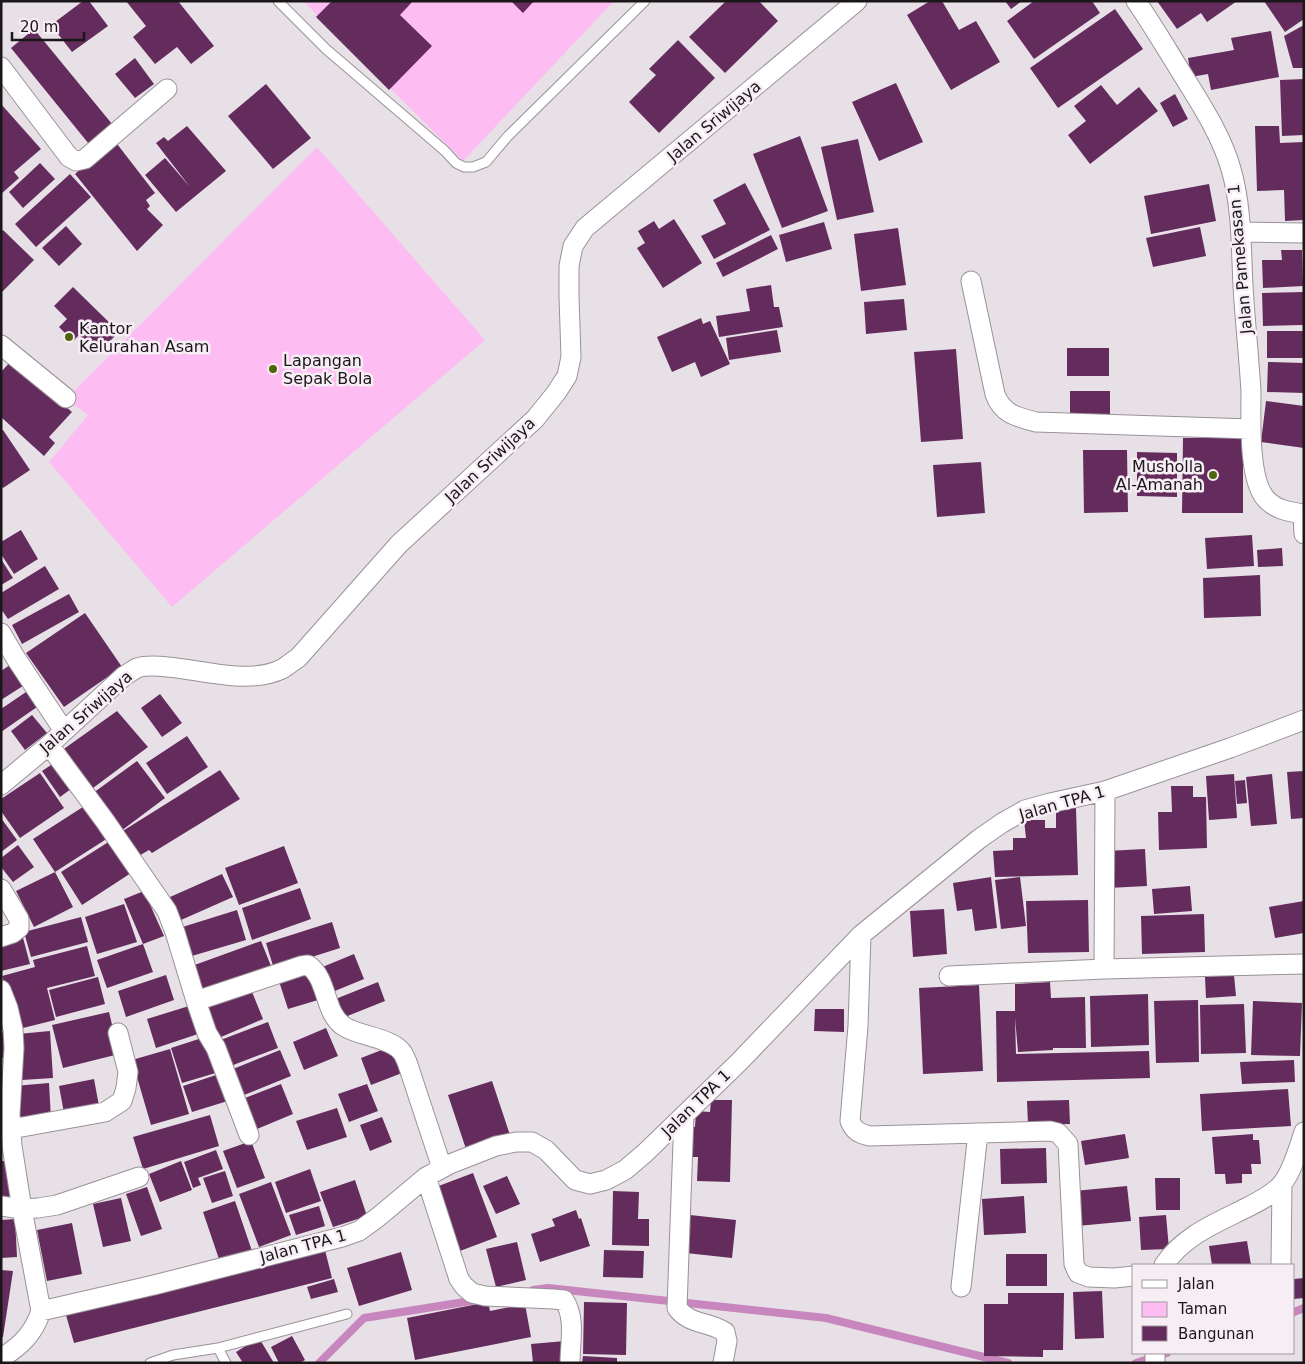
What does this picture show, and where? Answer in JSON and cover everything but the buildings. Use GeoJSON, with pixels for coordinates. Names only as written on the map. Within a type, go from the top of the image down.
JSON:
{"type":"FeatureCollection","features":[{"type":"Feature","properties":{"kind":"street","name":"Jalan Sriwijaya"},"geometry":{"type":"LineString","coordinates":[[1,785],[124,676],[138,668],[158,666],[182,668],[232,677],[266,674],[282,669],[298,658],[399,544],[535,420],[556,393],[567,376],[571,357],[569,266],[573,246],[585,228],[857,1]]}},
{"type":"Feature","properties":{"kind":"street","name":"Jalan Pamekasan 1"},"geometry":{"type":"LineString","coordinates":[[1136,1],[1220,138],[1231,169],[1238,196],[1241,232],[1251,430],[1257,483],[1265,499],[1277,508],[1303,514]]}},
{"type":"Feature","properties":{"kind":"street"},"geometry":{"type":"LineString","coordinates":[[1,67],[69,157],[76,161],[84,159],[167,89]]}},
{"type":"Feature","properties":{"kind":"street"},"geometry":{"type":"LineString","coordinates":[[1241,232],[1304,233]]}},
{"type":"Feature","properties":{"kind":"street"},"geometry":{"type":"LineString","coordinates":[[971,281],[995,394],[999,403],[1008,412],[1020,418],[1036,422],[1251,430]]}},
{"type":"Feature","properties":{"kind":"street"},"geometry":{"type":"LineString","coordinates":[[1,344],[66,398]]}},
{"type":"Feature","properties":{"kind":"street"},"geometry":{"type":"LineString","coordinates":[[1303,514],[1304,534]]}},
{"type":"Feature","properties":{"kind":"street"},"geometry":{"type":"LineString","coordinates":[[1,633],[64,731]]}},
{"type":"Feature","properties":{"kind":"street","name":"Jalan TPA 1"},"geometry":{"type":"LineString","coordinates":[[41,1311],[154,1285],[342,1237],[359,1230],[377,1218],[434,1173],[462,1159],[496,1146],[516,1142],[532,1142],[546,1150],[576,1180],[590,1184],[606,1180],[625,1170],[645,1154],[738,1062],[861,935],[979,839],[1002,823],[1025,810],[1105,791],[1230,748],[1304,720]]}},
{"type":"Feature","properties":{"kind":"street"},"geometry":{"type":"LineString","coordinates":[[49,744],[105,821],[167,912],[207,1034],[216,1048],[249,1135]]}},
{"type":"Feature","properties":{"kind":"street"},"geometry":{"type":"LineString","coordinates":[[1104,969],[1105,791]]}},
{"type":"Feature","properties":{"kind":"street"},"geometry":{"type":"LineString","coordinates":[[1,889],[19,919],[19,928],[14,933],[1,937]]}},
{"type":"Feature","properties":{"kind":"street"},"geometry":{"type":"LineString","coordinates":[[861,935],[858,1026],[850,1121],[852,1127],[858,1132],[869,1136],[1050,1131],[1058,1133],[1068,1144],[1074,1264],[1078,1273],[1089,1278],[1132,1276]]}},
{"type":"Feature","properties":{"kind":"street"},"geometry":{"type":"LineString","coordinates":[[948,976],[1104,969],[1304,964]]}},
{"type":"Feature","properties":{"kind":"street"},"geometry":{"type":"LineString","coordinates":[[196,1000],[308,965],[313,968],[318,977],[335,1018],[344,1027],[383,1041],[402,1052],[407,1062],[459,1280],[472,1293],[485,1296],[564,1300],[569,1308],[571,1318],[570,1363]]}},
{"type":"Feature","properties":{"kind":"street"},"geometry":{"type":"LineString","coordinates":[[1,990],[13,1029],[14,1048],[10,1114],[12,1146],[41,1311],[37,1323],[30,1334],[23,1342],[1,1358]]}},
{"type":"Feature","properties":{"kind":"street"},"geometry":{"type":"LineString","coordinates":[[11,1129],[105,1112],[122,1101],[128,1072],[118,1033]]}},
{"type":"Feature","properties":{"kind":"street"},"geometry":{"type":"LineString","coordinates":[[684,1115],[677,1308],[684,1316],[716,1326],[725,1332],[727,1341],[723,1363]]}},
{"type":"Feature","properties":{"kind":"street"},"geometry":{"type":"LineString","coordinates":[[1165,1264],[1188,1240],[1204,1229],[1254,1204],[1282,1184],[1301,1156],[1304,1132]]}},
{"type":"Feature","properties":{"kind":"street"},"geometry":{"type":"LineString","coordinates":[[961,1287],[978,1133]]}},
{"type":"Feature","properties":{"kind":"street"},"geometry":{"type":"LineString","coordinates":[[1,1206],[22,1209],[58,1205],[139,1177]]}},
{"type":"Feature","properties":{"kind":"street"},"geometry":{"type":"LineString","coordinates":[[1281,1264],[1282,1184]]}},
{"type":"Feature","properties":{"kind":"lane"},"geometry":{"type":"LineString","coordinates":[[278,1],[326,49],[445,150],[456,163],[464,167],[473,167],[486,162],[508,136],[645,1]]}},
{"type":"Feature","properties":{"kind":"lane"},"geometry":{"type":"LineString","coordinates":[[150,1363],[173,1354],[218,1348],[347,1314]]}},
{"type":"Feature","properties":{"kind":"lane"},"geometry":{"type":"LineString","coordinates":[[218,1348],[226,1363]]}},
{"type":"Feature","properties":{"kind":"green space"},"geometry":{"type":"Polygon","coordinates":[[[303,1],[614,1],[463,161],[303,1]]]}},
{"type":"Feature","properties":{"kind":"green space","name":"Lapangan Sepak Bola"},"geometry":{"type":"Polygon","coordinates":[[[317,147],[485,340],[172,607],[49,462],[88,415],[66,399],[317,147]]]}},
{"type":"Feature","properties":{"kind":"waterway"},"geometry":{"type":"LineString","coordinates":[[533,1290],[548,1288],[826,1318],[1008,1363]]}},
{"type":"Feature","properties":{"kind":"waterway"},"geometry":{"type":"LineString","coordinates":[[319,1363],[364,1318],[477,1300]]}},
{"type":"Feature","properties":{"kind":"waterway"},"geometry":{"type":"LineString","coordinates":[[1295,1312],[1304,1308]]}},
{"type":"Feature","properties":{"kind":"waterway"},"geometry":{"type":"LineString","coordinates":[[1136,1363],[1164,1354]]}},
{"type":"Feature","properties":{"kind":"place","name":"Kantor Kelurahan Asam"},"geometry":{"type":"Point","coordinates":[69,337]}},
{"type":"Feature","properties":{"kind":"place","name":"Lapangan Sepak Bola"},"geometry":{"type":"Point","coordinates":[273,369]}},
{"type":"Feature","properties":{"kind":"place","name":"Musholla Al-Amanah"},"geometry":{"type":"Point","coordinates":[1213,475]}}]}
